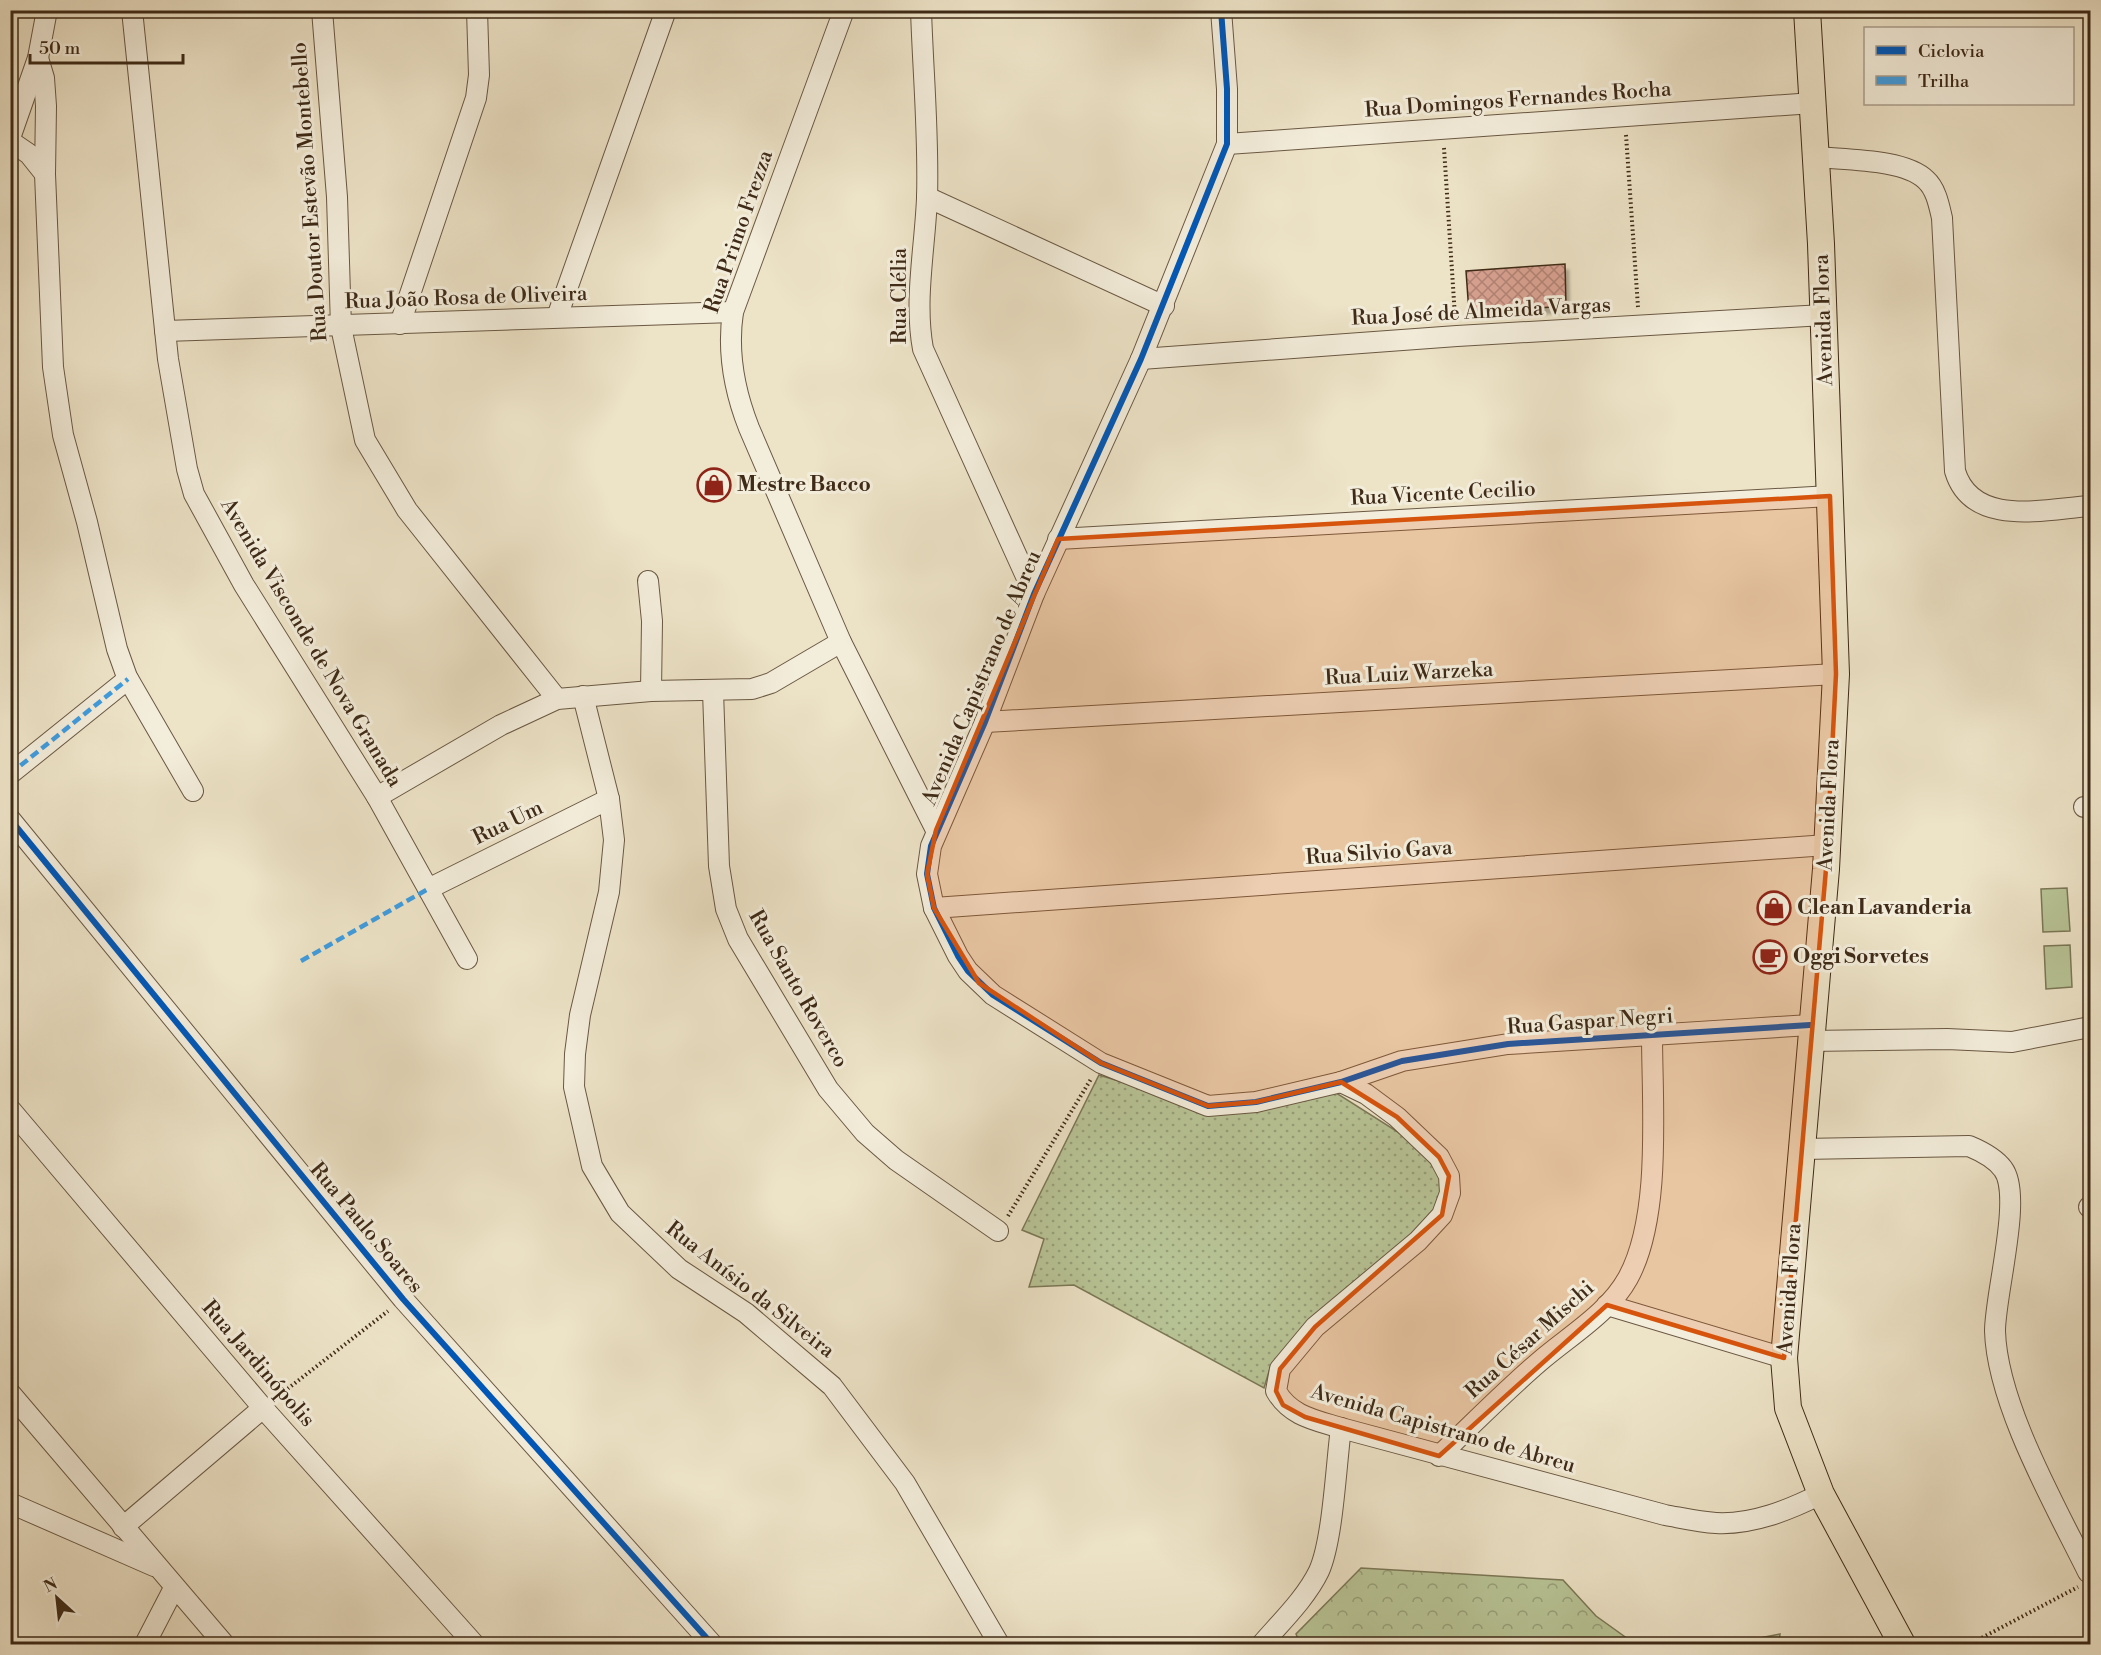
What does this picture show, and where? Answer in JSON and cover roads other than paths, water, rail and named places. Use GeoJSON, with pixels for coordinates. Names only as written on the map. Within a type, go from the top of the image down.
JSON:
{"type":"FeatureCollection","features":[{"type":"Feature","properties":{"kind":"main road","name":"Avenida Flora"},"geometry":{"type":"LineString","coordinates":[[1808,10],[1824,315],[1836,674],[1827,845],[1784,1358],[1788,1408],[1821,1494],[1902,1644]]}},
{"type":"Feature","properties":{"kind":"street"},"geometry":{"type":"LineString","coordinates":[[45,174],[29,154],[10,140],[38,58],[47,10]]}},
{"type":"Feature","properties":{"kind":"street","name":"Avenida Visconde de Nova Granada"},"geometry":{"type":"LineString","coordinates":[[132,10],[165,332],[187,469],[194,494],[244,585],[377,797],[467,959]]}},
{"type":"Feature","properties":{"kind":"street","name":"Rua Doutor Estevão Montebello"},"geometry":{"type":"LineString","coordinates":[[322,10],[337,197],[341,327],[360,426],[374,458],[407,510],[557,699]]}},
{"type":"Feature","properties":{"kind":"street"},"geometry":{"type":"LineString","coordinates":[[400,324],[476,98],[479,75],[477,10]]}},
{"type":"Feature","properties":{"kind":"street"},"geometry":{"type":"LineString","coordinates":[[557,317],[666,10]]}},
{"type":"Feature","properties":{"kind":"street","name":"Rua Primo Frezza"},"geometry":{"type":"LineString","coordinates":[[844,10],[733,312],[729,342],[742,409],[841,642],[936,830]]}},
{"type":"Feature","properties":{"kind":"street","name":"Rua Clélia"},"geometry":{"type":"LineString","coordinates":[[921,10],[927,197],[921,280],[920,332],[923,349],[1034,594]]}},
{"type":"Feature","properties":{"kind":"street","name":"Avenida Capistrano de Abreu"},"geometry":{"type":"LineString","coordinates":[[1221,10],[1227,89],[1227,144],[1164,306],[1034,594],[985,722],[936,830],[927,874],[933,908],[958,956],[979,983],[1023,1015],[1101,1063],[1208,1106],[1256,1102],[1341,1082],[1366,1094],[1397,1117],[1439,1157],[1449,1176],[1450,1193],[1442,1215],[1418,1241],[1315,1328],[1280,1369],[1276,1391],[1283,1405],[1305,1417],[1341,1428],[1665,1515],[1718,1523],[1759,1518],[1793,1508],[1821,1494]]}},
{"type":"Feature","properties":{"kind":"street"},"geometry":{"type":"LineString","coordinates":[[38,58],[44,78],[46,97],[45,174],[52,367],[63,435],[117,649],[128,679],[193,791]]}},
{"type":"Feature","properties":{"kind":"street","name":"Rua Domingos Fernandes Rocha"},"geometry":{"type":"LineString","coordinates":[[1227,144],[1813,103]]}},
{"type":"Feature","properties":{"kind":"street"},"geometry":{"type":"LineString","coordinates":[[1817,157],[1900,166],[1927,180],[1936,196],[1942,218],[1955,471],[1965,494],[1976,502],[1998,510],[2091,506]]}},
{"type":"Feature","properties":{"kind":"street"},"geometry":{"type":"LineString","coordinates":[[927,197],[1164,306]]}},
{"type":"Feature","properties":{"kind":"street","name":"Rua João Rosa de Oliveira"},"geometry":{"type":"LineString","coordinates":[[165,332],[733,312]]}},
{"type":"Feature","properties":{"kind":"street","name":"Rua José de Almeida Vargas"},"geometry":{"type":"LineString","coordinates":[[1141,359],[1456,336],[1824,315]]}},
{"type":"Feature","properties":{"kind":"street","name":"Rua Vicente Cecilio"},"geometry":{"type":"LineString","coordinates":[[1058,539],[1830,496]]}},
{"type":"Feature","properties":{"kind":"street"},"geometry":{"type":"LineString","coordinates":[[648,581],[652,621],[651,691]]}},
{"type":"Feature","properties":{"kind":"street"},"geometry":{"type":"LineString","coordinates":[[377,797],[501,725],[557,699],[651,691],[713,691],[760,687],[841,642]]}},
{"type":"Feature","properties":{"kind":"street","name":"Rua Luiz Warzeka"},"geometry":{"type":"LineString","coordinates":[[985,722],[1836,674]]}},
{"type":"Feature","properties":{"kind":"street"},"geometry":{"type":"LineString","coordinates":[[10,774],[128,679]]}},
{"type":"Feature","properties":{"kind":"street","name":"Rua Santo Roverco"},"geometry":{"type":"LineString","coordinates":[[713,691],[719,866],[726,909],[738,939],[828,1089],[865,1133],[896,1160],[998,1231]]}},
{"type":"Feature","properties":{"kind":"street","name":"Rua Anísio da Silveira"},"geometry":{"type":"LineString","coordinates":[[584,696],[614,829],[609,892],[580,1015],[575,1054],[574,1087],[592,1166],[620,1213],[679,1269],[746,1313],[832,1386],[905,1482],[999,1644]]}},
{"type":"Feature","properties":{"kind":"street","name":"Rua Um"},"geometry":{"type":"LineString","coordinates":[[428,889],[609,799]]}},
{"type":"Feature","properties":{"kind":"street","name":"Rua Paulo Soares"},"geometry":{"type":"LineString","coordinates":[[10,819],[403,1299],[712,1644]]}},
{"type":"Feature","properties":{"kind":"street","name":"Rua Silvio Gava"},"geometry":{"type":"LineString","coordinates":[[933,908],[1827,845]]}},
{"type":"Feature","properties":{"kind":"street","name":"Rua Gaspar Negri"},"geometry":{"type":"LineString","coordinates":[[1341,1082],[1402,1061],[1508,1044],[1652,1034],[1810,1033],[2012,1042],[2091,1027]]}},
{"type":"Feature","properties":{"kind":"street","name":"Rua César Mischi"},"geometry":{"type":"LineString","coordinates":[[1439,1456],[1538,1363],[1607,1305],[1628,1278],[1641,1247],[1652,1172],[1652,1034]]}},
{"type":"Feature","properties":{"kind":"street","name":"Rua Jardinópolis"},"geometry":{"type":"LineString","coordinates":[[10,1109],[262,1408],[474,1644]]}},
{"type":"Feature","properties":{"kind":"street"},"geometry":{"type":"LineString","coordinates":[[1802,1149],[1969,1146],[1987,1154],[2003,1169],[2010,1184],[2010,1218],[1995,1331],[2003,1386],[2044,1483],[2089,1571]]}},
{"type":"Feature","properties":{"kind":"street"},"geometry":{"type":"LineString","coordinates":[[1607,1305],[1784,1358]]}},
{"type":"Feature","properties":{"kind":"street"},"geometry":{"type":"LineString","coordinates":[[10,1393],[224,1644]]}},
{"type":"Feature","properties":{"kind":"street"},"geometry":{"type":"LineString","coordinates":[[123,1527],[262,1408]]}},
{"type":"Feature","properties":{"kind":"street"},"geometry":{"type":"LineString","coordinates":[[1262,1644],[1290,1612],[1319,1571],[1327,1541],[1341,1428]]}},
{"type":"Feature","properties":{"kind":"street"},"geometry":{"type":"LineString","coordinates":[[10,1503],[157,1568]]}},
{"type":"Feature","properties":{"kind":"street"},"geometry":{"type":"LineString","coordinates":[[146,1644],[174,1588]]}},
{"type":"Feature","properties":{"kind":"place","name":"Mestre Bacco"},"geometry":{"type":"Point","coordinates":[714,485]}},
{"type":"Feature","properties":{"kind":"place","name":"Clean Lavanderia"},"geometry":{"type":"Point","coordinates":[1774,908]}},
{"type":"Feature","properties":{"kind":"place","name":"Oggi Sorvetes"},"geometry":{"type":"Point","coordinates":[1770,957]}}]}
